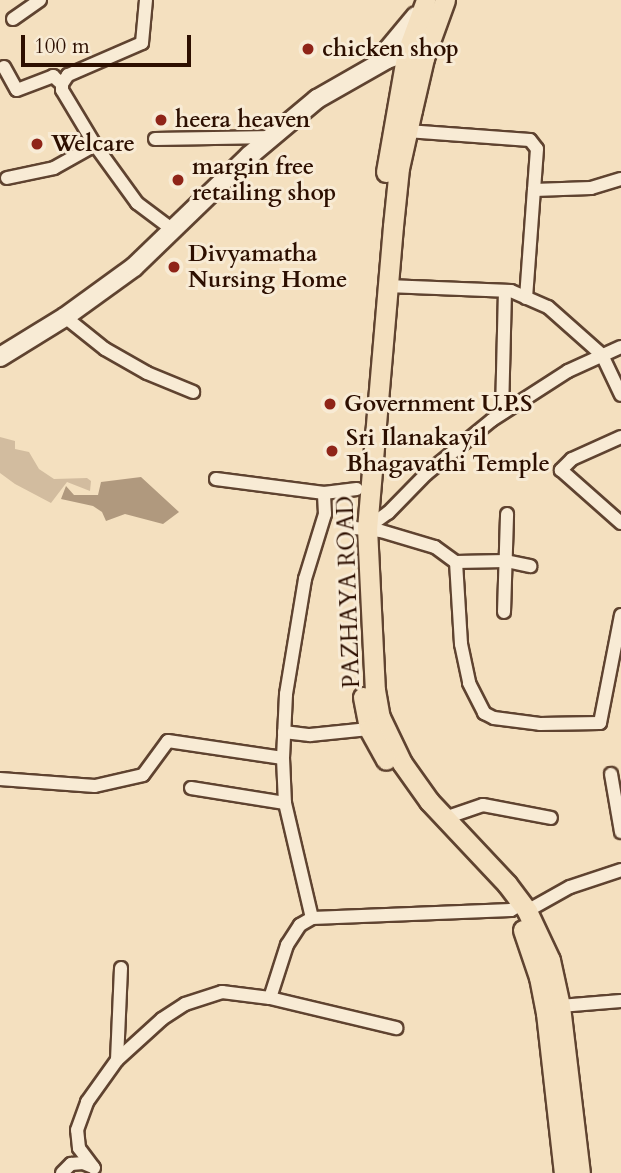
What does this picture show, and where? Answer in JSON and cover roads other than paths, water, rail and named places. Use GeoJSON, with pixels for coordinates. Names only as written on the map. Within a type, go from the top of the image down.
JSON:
{"type":"FeatureCollection","features":[{"type":"Feature","properties":{"kind":"main road","name":"PAZHAYA ROAD"},"geometry":{"type":"LineString","coordinates":[[445,0],[416,55],[387,286],[361,528],[372,663],[380,717],[402,763],[520,908],[550,960],[560,1006],[580,1173]]}},
{"type":"Feature","properties":{"kind":"main road"},"geometry":{"type":"LineString","coordinates":[[424,3],[416,55],[386,170],[357,489],[361,528],[357,632],[362,694],[369,729],[382,754],[435,827],[520,908],[539,977],[553,1068],[564,1173]]}},
{"type":"Feature","properties":{"kind":"main road"},"geometry":{"type":"LineString","coordinates":[[0,357],[65,317],[134,267],[249,156],[317,99],[370,68],[393,47],[424,3]]}},
{"type":"Feature","properties":{"kind":"main road"},"geometry":{"type":"LineString","coordinates":[[370,68],[416,55]]}},
{"type":"Feature","properties":{"kind":"street"},"geometry":{"type":"LineString","coordinates":[[13,19],[40,0]]}},
{"type":"Feature","properties":{"kind":"street"},"geometry":{"type":"LineString","coordinates":[[62,83],[68,75],[142,43],[146,0]]}},
{"type":"Feature","properties":{"kind":"street"},"geometry":{"type":"LineString","coordinates":[[4,67],[17,90],[54,76],[62,83],[68,103],[137,203],[173,230]]}},
{"type":"Feature","properties":{"kind":"street"},"geometry":{"type":"LineString","coordinates":[[407,131],[530,140],[537,149],[526,298]]}},
{"type":"Feature","properties":{"kind":"street"},"geometry":{"type":"LineString","coordinates":[[155,139],[273,137]]}},
{"type":"Feature","properties":{"kind":"street"},"geometry":{"type":"LineString","coordinates":[[7,178],[54,168],[95,145]]}},
{"type":"Feature","properties":{"kind":"street"},"geometry":{"type":"LineString","coordinates":[[534,190],[591,188],[621,179]]}},
{"type":"Feature","properties":{"kind":"street"},"geometry":{"type":"LineString","coordinates":[[387,286],[505,291],[548,307],[602,355],[621,395]]}},
{"type":"Feature","properties":{"kind":"street"},"geometry":{"type":"LineString","coordinates":[[502,413],[505,291]]}},
{"type":"Feature","properties":{"kind":"street"},"geometry":{"type":"LineString","coordinates":[[65,317],[105,349],[147,373],[193,391]]}},
{"type":"Feature","properties":{"kind":"street"},"geometry":{"type":"LineString","coordinates":[[361,528],[388,513],[426,474],[502,413],[568,371],[621,347]]}},
{"type":"Feature","properties":{"kind":"street"},"geometry":{"type":"LineString","coordinates":[[621,437],[572,459],[561,470],[621,523]]}},
{"type":"Feature","properties":{"kind":"street"},"geometry":{"type":"LineString","coordinates":[[216,479],[324,493],[357,489]]}},
{"type":"Feature","properties":{"kind":"street"},"geometry":{"type":"LineString","coordinates":[[312,918],[285,803],[283,758],[286,694],[305,579],[325,514],[324,493]]}},
{"type":"Feature","properties":{"kind":"street"},"geometry":{"type":"LineString","coordinates":[[504,612],[507,514]]}},
{"type":"Feature","properties":{"kind":"street"},"geometry":{"type":"LineString","coordinates":[[361,528],[435,547],[456,562],[506,561],[530,566]]}},
{"type":"Feature","properties":{"kind":"street"},"geometry":{"type":"LineString","coordinates":[[456,562],[461,644],[469,683],[484,713],[494,718],[552,725],[600,723],[621,615]]}},
{"type":"Feature","properties":{"kind":"street"},"geometry":{"type":"LineString","coordinates":[[284,732],[310,735],[369,729]]}},
{"type":"Feature","properties":{"kind":"street"},"geometry":{"type":"LineString","coordinates":[[0,779],[95,786],[143,775],[168,741],[283,758]]}},
{"type":"Feature","properties":{"kind":"street"},"geometry":{"type":"LineString","coordinates":[[611,774],[621,832]]}},
{"type":"Feature","properties":{"kind":"street"},"geometry":{"type":"LineString","coordinates":[[191,788],[285,803]]}},
{"type":"Feature","properties":{"kind":"street"},"geometry":{"type":"LineString","coordinates":[[445,818],[483,805],[551,818]]}},
{"type":"Feature","properties":{"kind":"street"},"geometry":{"type":"LineString","coordinates":[[270,998],[287,945],[300,925],[312,918],[520,908],[589,879],[621,870]]}},
{"type":"Feature","properties":{"kind":"street"},"geometry":{"type":"LineString","coordinates":[[117,1060],[121,968]]}},
{"type":"Feature","properties":{"kind":"street"},"geometry":{"type":"LineString","coordinates":[[96,1171],[79,1149],[77,1130],[87,1102],[117,1060],[162,1019],[185,1004],[222,992],[270,998],[396,1028]]}},
{"type":"Feature","properties":{"kind":"street"},"geometry":{"type":"LineString","coordinates":[[560,1006],[621,1001]]}},
{"type":"Feature","properties":{"kind":"street"},"geometry":{"type":"LineString","coordinates":[[62,1173],[71,1164],[83,1163],[96,1171]]}},
{"type":"Feature","properties":{"kind":"place","name":"chicken shop"},"geometry":{"type":"Point","coordinates":[308,49]}},
{"type":"Feature","properties":{"kind":"place","name":"heera heaven"},"geometry":{"type":"Point","coordinates":[161,120]}},
{"type":"Feature","properties":{"kind":"place","name":"Welcare"},"geometry":{"type":"Point","coordinates":[37,144]}},
{"type":"Feature","properties":{"kind":"place","name":"margin free retailing shop"},"geometry":{"type":"Point","coordinates":[178,180]}},
{"type":"Feature","properties":{"kind":"place","name":"Divyamatha Nursing Home"},"geometry":{"type":"Point","coordinates":[174,267]}},
{"type":"Feature","properties":{"kind":"place","name":"Government U.P.S"},"geometry":{"type":"Point","coordinates":[330,404]}},
{"type":"Feature","properties":{"kind":"place","name":"Sri Ilanakayil Bhagavathi Temple"},"geometry":{"type":"Point","coordinates":[332,451]}}]}
